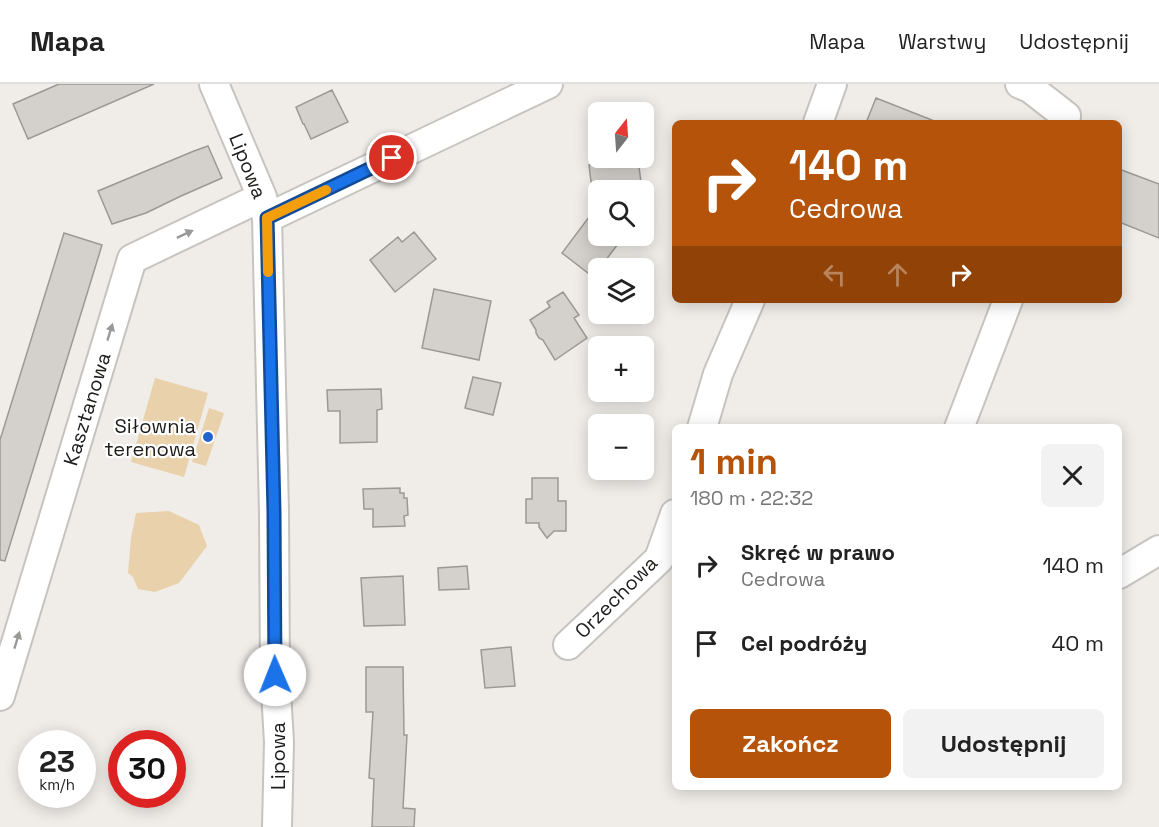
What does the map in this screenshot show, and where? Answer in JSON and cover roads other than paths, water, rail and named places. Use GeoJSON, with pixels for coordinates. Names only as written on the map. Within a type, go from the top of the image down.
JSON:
{"type":"FeatureCollection","features":[{"type":"Feature","properties":{"kind":"street","name":"Lipowa"},"geometry":{"type":"LineString","coordinates":[[214,84],[264,208],[274,512],[275,675],[279,742],[277,827]]}},
{"type":"Feature","properties":{"kind":"street","name":"Kasztanowa"},"geometry":{"type":"LineString","coordinates":[[0,696],[132,259],[264,208],[548,84]]}},
{"type":"Feature","properties":{"kind":"street"},"geometry":{"type":"LineString","coordinates":[[819,120],[832,84]]}},
{"type":"Feature","properties":{"kind":"street"},"geometry":{"type":"LineString","coordinates":[[1020,84],[1030,88],[1065,116],[1065,120]]}},
{"type":"Feature","properties":{"kind":"street"},"geometry":{"type":"LineString","coordinates":[[703,424],[718,374],[749,303]]}},
{"type":"Feature","properties":{"kind":"street"},"geometry":{"type":"LineString","coordinates":[[962,424],[1007,303]]}},
{"type":"Feature","properties":{"kind":"street","name":"Orzechowa"},"geometry":{"type":"LineString","coordinates":[[568,645],[658,559],[672,522]]}},
{"type":"Feature","properties":{"kind":"street"},"geometry":{"type":"LineString","coordinates":[[1122,572],[1159,550]]}},
{"type":"Feature","properties":{"kind":"place","name":"Siłownia terenowa"},"geometry":{"type":"Point","coordinates":[208,437]}}]}
